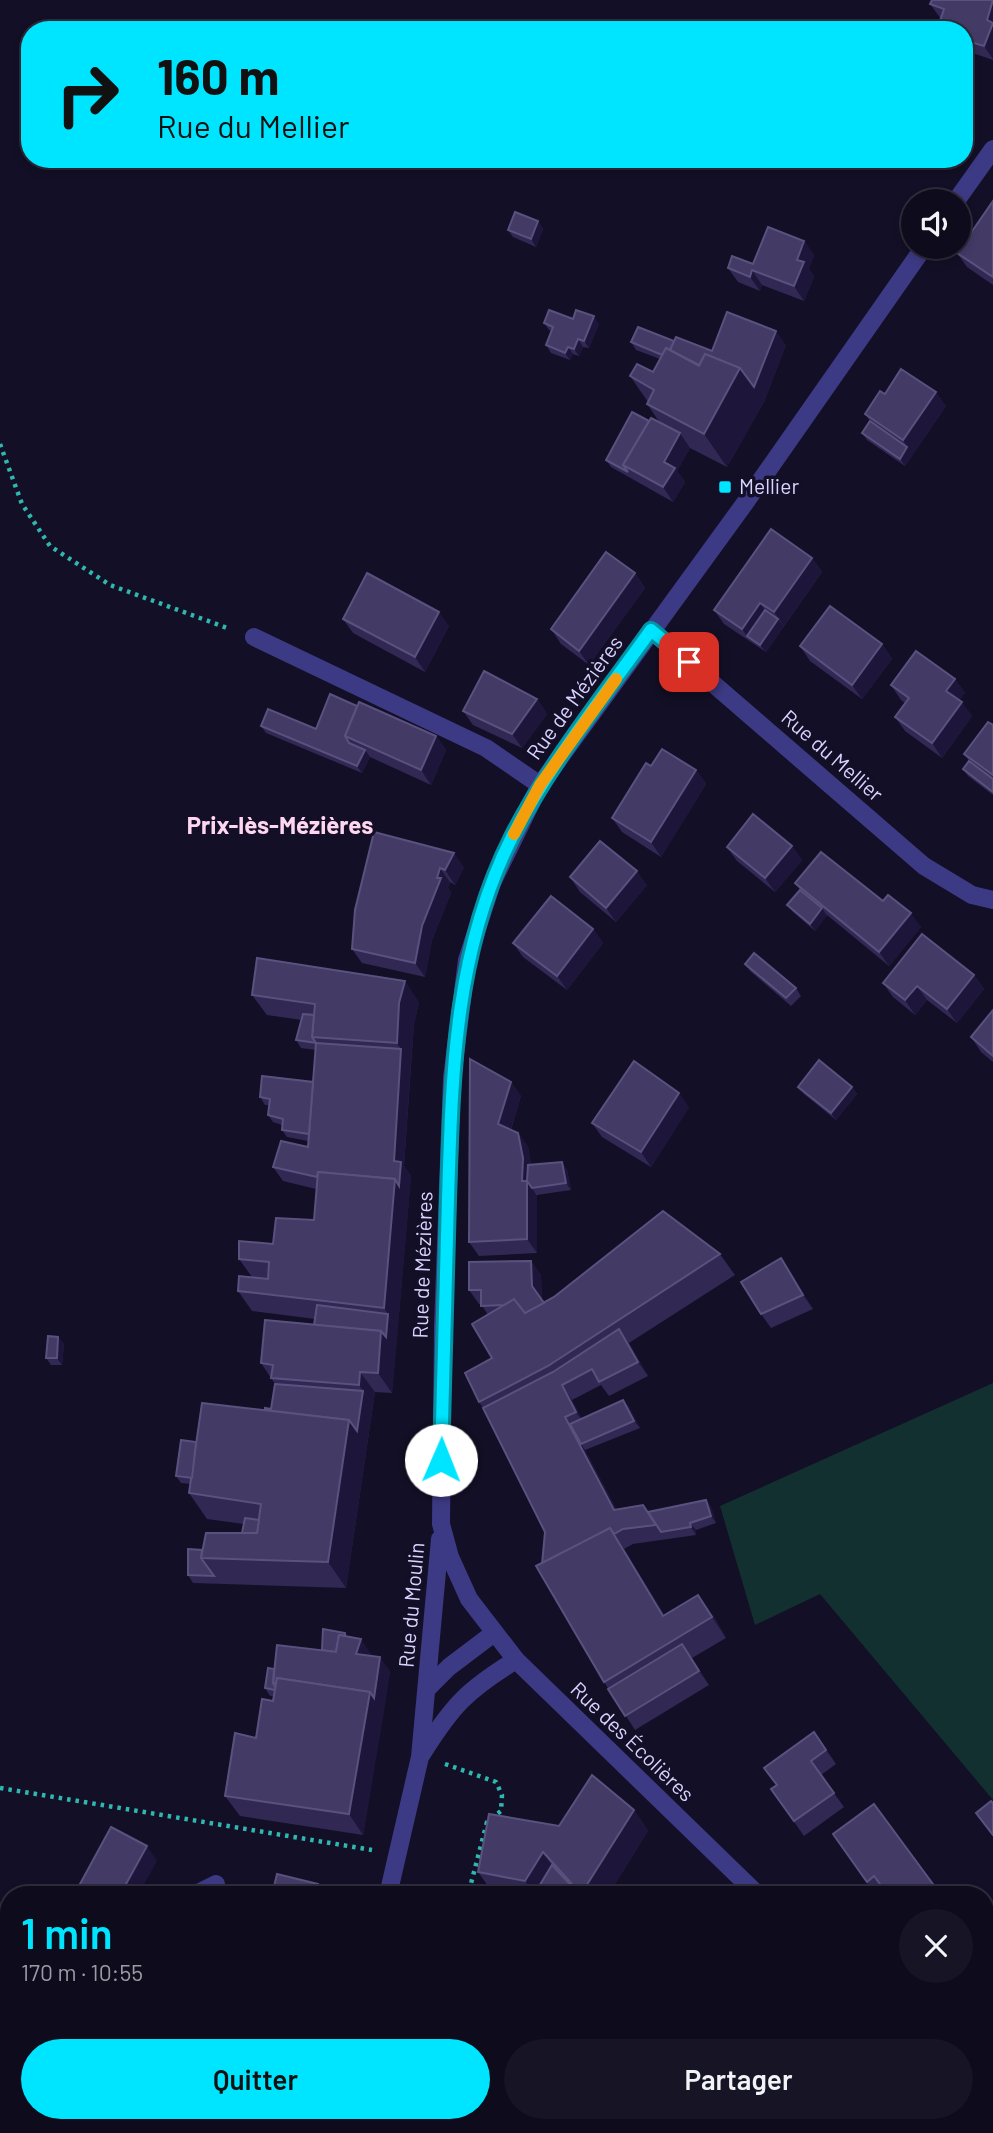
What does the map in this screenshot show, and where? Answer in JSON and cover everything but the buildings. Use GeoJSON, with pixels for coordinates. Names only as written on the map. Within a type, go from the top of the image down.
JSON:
{"type":"FeatureCollection","features":[{"type":"Feature","properties":{"kind":"street"},"geometry":{"type":"LineString","coordinates":[[965,189],[993,149]]}},
{"type":"Feature","properties":{"kind":"street","name":"Rue de Mézières"},"geometry":{"type":"LineString","coordinates":[[480,1617],[460,1582],[442,1524],[443,1340],[451,1092],[460,994],[467,960],[492,883],[540,785],[745,503],[916,259]]}},
{"type":"Feature","properties":{"kind":"street","name":"Rue du Mellier"},"geometry":{"type":"LineString","coordinates":[[651,630],[924,866],[972,895],[993,900]]}},
{"type":"Feature","properties":{"kind":"street"},"geometry":{"type":"LineString","coordinates":[[254,637],[486,748],[540,785]]}},
{"type":"Feature","properties":{"kind":"street","name":"Rue du Moulin"},"geometry":{"type":"LineString","coordinates":[[390,1886],[420,1757],[442,1524]]}},
{"type":"Feature","properties":{"kind":"street","name":"Rue des Écolières"},"geometry":{"type":"LineString","coordinates":[[480,1617],[516,1660],[749,1886]]}},
{"type":"Feature","properties":{"kind":"street","name":"Rue du Moulin"},"geometry":{"type":"LineString","coordinates":[[428,1689],[449,1667],[494,1633]]}},
{"type":"Feature","properties":{"kind":"street","name":"Rue du Moulin"},"geometry":{"type":"LineString","coordinates":[[420,1757],[450,1710],[469,1691],[516,1660]]}},
{"type":"Feature","properties":{"kind":"street"},"geometry":{"type":"LineString","coordinates":[[212,1886],[216,1884]]}},
{"type":"Feature","properties":{"kind":"path"},"geometry":{"type":"LineString","coordinates":[[0,444],[22,504],[50,546],[110,585],[254,637]]}},
{"type":"Feature","properties":{"kind":"path"},"geometry":{"type":"LineString","coordinates":[[420,1757],[496,1782],[502,1795],[501,1811],[487,1822],[470,1886]]}},
{"type":"Feature","properties":{"kind":"path"},"geometry":{"type":"LineString","coordinates":[[0,1788],[398,1855]]}},
{"type":"Feature","properties":{"kind":"green space"},"geometry":{"type":"Polygon","coordinates":[[[993,1383],[993,1800],[820,1594],[755,1625],[720,1506],[993,1383]]]}},
{"type":"Feature","properties":{"kind":"slow traffic"},"geometry":{"type":"LineString","coordinates":[[514,834],[540,785],[616,679]]}},
{"type":"Feature","properties":{"kind":"place","name":"Mellier"},"geometry":{"type":"Point","coordinates":[725,487]}},
{"type":"Feature","properties":{"kind":"district","name":"Prix-lès-Mézières"},"geometry":{"type":"Point","coordinates":[280,826]}},
{"type":"Feature","properties":{"kind":"route"},"geometry":{"type":"LineString","coordinates":[[441,1460],[452,1078],[460,994],[477,924],[511,838],[540,785],[651,630],[689,662]]}}]}
